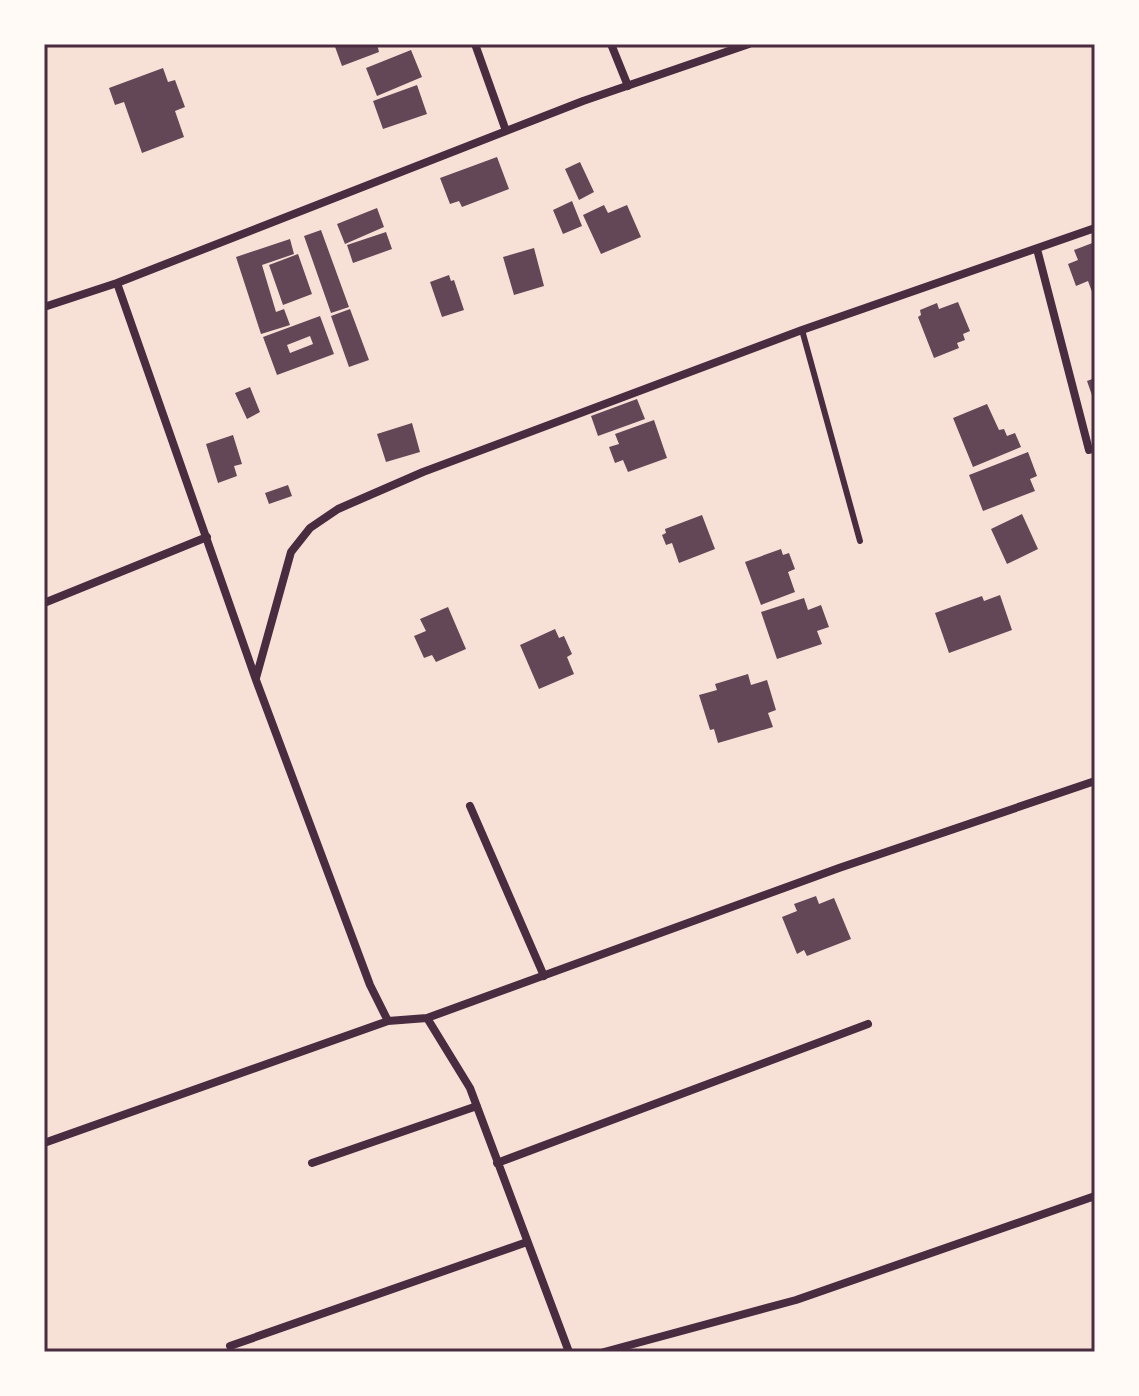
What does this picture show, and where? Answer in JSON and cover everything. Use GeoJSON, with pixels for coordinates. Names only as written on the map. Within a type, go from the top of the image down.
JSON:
{"type":"FeatureCollection","features":[{"type":"Feature","properties":{"kind":"street"},"geometry":{"type":"LineString","coordinates":[[475,44],[506,131]]}},
{"type":"Feature","properties":{"kind":"street"},"geometry":{"type":"LineString","coordinates":[[611,44],[628,86]]}},
{"type":"Feature","properties":{"kind":"street"},"geometry":{"type":"LineString","coordinates":[[44,307],[117,283],[506,131],[749,44]]}},
{"type":"Feature","properties":{"kind":"street"},"geometry":{"type":"LineString","coordinates":[[256,680],[291,552],[310,528],[338,509],[423,472],[802,330],[1095,228]]}},
{"type":"Feature","properties":{"kind":"street"},"geometry":{"type":"LineString","coordinates":[[1037,249],[1089,450]]}},
{"type":"Feature","properties":{"kind":"street"},"geometry":{"type":"LineString","coordinates":[[117,283],[256,680],[370,985],[388,1021]]}},
{"type":"Feature","properties":{"kind":"street"},"geometry":{"type":"LineString","coordinates":[[44,603],[207,537]]}},
{"type":"Feature","properties":{"kind":"street"},"geometry":{"type":"LineString","coordinates":[[44,1143],[388,1021],[427,1018],[839,868],[1095,781]]}},
{"type":"Feature","properties":{"kind":"street"},"geometry":{"type":"LineString","coordinates":[[470,806],[544,976]]}},
{"type":"Feature","properties":{"kind":"street"},"geometry":{"type":"LineString","coordinates":[[427,1018],[470,1088],[569,1352]]}},
{"type":"Feature","properties":{"kind":"street"},"geometry":{"type":"LineString","coordinates":[[497,1163],[868,1024]]}},
{"type":"Feature","properties":{"kind":"street"},"geometry":{"type":"LineString","coordinates":[[312,1163],[477,1106]]}},
{"type":"Feature","properties":{"kind":"street"},"geometry":{"type":"LineString","coordinates":[[604,1352],[796,1300],[1095,1196]]}},
{"type":"Feature","properties":{"kind":"street"},"geometry":{"type":"LineString","coordinates":[[230,1346],[527,1242]]}},
{"type":"Feature","properties":{"kind":"lane"},"geometry":{"type":"LineString","coordinates":[[802,330],[860,541]]}},
{"type":"Feature","properties":{"kind":"building"},"geometry":{"type":"Polygon","coordinates":[[[334,44],[377,44],[379,52],[342,66],[334,44]]]}},
{"type":"Feature","properties":{"kind":"building"},"geometry":{"type":"Polygon","coordinates":[[[411,50],[422,77],[377,96],[366,68],[411,50]]]}},
{"type":"Feature","properties":{"kind":"building"},"geometry":{"type":"Polygon","coordinates":[[[163,68],[168,82],[175,80],[185,107],[175,111],[184,137],[142,153],[124,102],[115,105],[109,88],[163,68]]]}},
{"type":"Feature","properties":{"kind":"building"},"geometry":{"type":"Polygon","coordinates":[[[417,85],[427,114],[383,129],[373,101],[417,85]]]}},
{"type":"Feature","properties":{"kind":"building"},"geometry":{"type":"Polygon","coordinates":[[[497,157],[509,189],[462,207],[459,201],[450,204],[440,178],[497,157]]]}},
{"type":"Feature","properties":{"kind":"building"},"geometry":{"type":"Polygon","coordinates":[[[580,162],[594,192],[579,200],[565,169],[580,162]]]}},
{"type":"Feature","properties":{"kind":"building"},"geometry":{"type":"Polygon","coordinates":[[[572,201],[582,226],[563,234],[553,210],[572,201]]]}},
{"type":"Feature","properties":{"kind":"building"},"geometry":{"type":"Polygon","coordinates":[[[604,205],[608,213],[627,205],[641,237],[601,254],[583,215],[604,205]]]}},
{"type":"Feature","properties":{"kind":"building"},"geometry":{"type":"Polygon","coordinates":[[[377,208],[384,227],[345,244],[337,224],[377,208]]]}},
{"type":"Feature","properties":{"kind":"building"},"geometry":{"type":"Polygon","coordinates":[[[321,230],[349,307],[331,313],[304,236],[321,230]]]}},
{"type":"Feature","properties":{"kind":"building"},"geometry":{"type":"Polygon","coordinates":[[[386,232],[392,249],[353,263],[347,245],[386,232]]]}},
{"type":"Feature","properties":{"kind":"building"},"geometry":{"type":"Polygon","coordinates":[[[290,239],[294,254],[262,265],[276,312],[284,309],[290,325],[261,334],[236,257],[290,239]]]}},
{"type":"Feature","properties":{"kind":"building"},"geometry":{"type":"Polygon","coordinates":[[[1095,242],[1095,300],[1088,281],[1076,286],[1068,264],[1078,260],[1074,250],[1095,242]]]}},
{"type":"Feature","properties":{"kind":"building"},"geometry":{"type":"Polygon","coordinates":[[[534,248],[544,286],[514,295],[503,257],[534,248]]]}},
{"type":"Feature","properties":{"kind":"building"},"geometry":{"type":"Polygon","coordinates":[[[298,254],[312,294],[283,305],[269,265],[298,254]]]}},
{"type":"Feature","properties":{"kind":"building"},"geometry":{"type":"Polygon","coordinates":[[[449,275],[451,281],[454,280],[464,310],[442,317],[430,282],[449,275]]]}},
{"type":"Feature","properties":{"kind":"building"},"geometry":{"type":"Polygon","coordinates":[[[958,302],[970,331],[963,334],[965,340],[957,343],[959,348],[934,358],[918,317],[920,310],[937,303],[939,309],[958,302]]]}},
{"type":"Feature","properties":{"kind":"building"},"geometry":{"type":"Polygon","coordinates":[[[350,309],[369,360],[349,367],[331,316],[350,309]]]}},
{"type":"Feature","properties":{"kind":"building"},"geometry":{"type":"Polygon","coordinates":[[[320,316],[334,354],[277,375],[263,337],[320,316]],[[310,336],[287,345],[290,353],[313,344],[310,336]]]}},
{"type":"Feature","properties":{"kind":"building"},"geometry":{"type":"Polygon","coordinates":[[[1095,378],[1095,404],[1087,381],[1095,378]]]}},
{"type":"Feature","properties":{"kind":"building"},"geometry":{"type":"Polygon","coordinates":[[[250,387],[260,412],[247,419],[235,393],[250,387]]]}},
{"type":"Feature","properties":{"kind":"building"},"geometry":{"type":"Polygon","coordinates":[[[637,399],[645,419],[598,436],[591,416],[637,399]]]}},
{"type":"Feature","properties":{"kind":"building"},"geometry":{"type":"Polygon","coordinates":[[[987,404],[999,430],[1004,429],[1007,436],[1015,433],[1021,447],[973,467],[953,418],[987,404]]]}},
{"type":"Feature","properties":{"kind":"building"},"geometry":{"type":"Polygon","coordinates":[[[654,420],[667,458],[628,472],[623,460],[615,463],[609,447],[619,444],[615,434],[654,420]]]}},
{"type":"Feature","properties":{"kind":"building"},"geometry":{"type":"Polygon","coordinates":[[[412,423],[420,452],[386,462],[377,434],[412,423]]]}},
{"type":"Feature","properties":{"kind":"building"},"geometry":{"type":"Polygon","coordinates":[[[233,435],[242,464],[234,466],[237,476],[218,483],[206,444],[233,435]]]}},
{"type":"Feature","properties":{"kind":"building"},"geometry":{"type":"Polygon","coordinates":[[[1028,452],[1037,476],[1030,479],[1035,491],[983,511],[969,475],[1028,452]]]}},
{"type":"Feature","properties":{"kind":"building"},"geometry":{"type":"Polygon","coordinates":[[[288,485],[292,496],[269,504],[265,493],[288,485]]]}},
{"type":"Feature","properties":{"kind":"building"},"geometry":{"type":"Polygon","coordinates":[[[1022,514],[1038,549],[1007,564],[991,529],[1022,514]]]}},
{"type":"Feature","properties":{"kind":"building"},"geometry":{"type":"Polygon","coordinates":[[[702,515],[715,549],[679,563],[672,543],[666,545],[662,535],[666,533],[665,529],[702,515]]]}},
{"type":"Feature","properties":{"kind":"building"},"geometry":{"type":"Polygon","coordinates":[[[781,549],[783,555],[789,553],[795,569],[788,572],[795,592],[761,605],[745,562],[781,549]]]}},
{"type":"Feature","properties":{"kind":"building"},"geometry":{"type":"Polygon","coordinates":[[[1000,595],[1012,630],[949,653],[935,613],[982,596],[984,601],[1000,595]]]}},
{"type":"Feature","properties":{"kind":"building"},"geometry":{"type":"Polygon","coordinates":[[[804,598],[808,610],[821,605],[829,627],[817,631],[822,644],[777,659],[761,612],[804,598]]]}},
{"type":"Feature","properties":{"kind":"building"},"geometry":{"type":"Polygon","coordinates":[[[448,607],[466,649],[436,662],[432,655],[424,658],[414,636],[426,631],[420,619],[448,607]]]}},
{"type":"Feature","properties":{"kind":"building"},"geometry":{"type":"Polygon","coordinates":[[[555,629],[559,638],[564,636],[572,654],[567,657],[574,674],[539,689],[520,645],[555,629]]]}},
{"type":"Feature","properties":{"kind":"building"},"geometry":{"type":"Polygon","coordinates":[[[748,674],[751,685],[767,680],[776,710],[768,713],[773,727],[718,743],[714,729],[710,730],[699,695],[717,690],[715,684],[748,674]]]}},
{"type":"Feature","properties":{"kind":"building"},"geometry":{"type":"Polygon","coordinates":[[[816,896],[819,904],[834,898],[851,939],[807,956],[804,950],[797,954],[782,917],[797,911],[794,904],[816,896]]]}}]}
